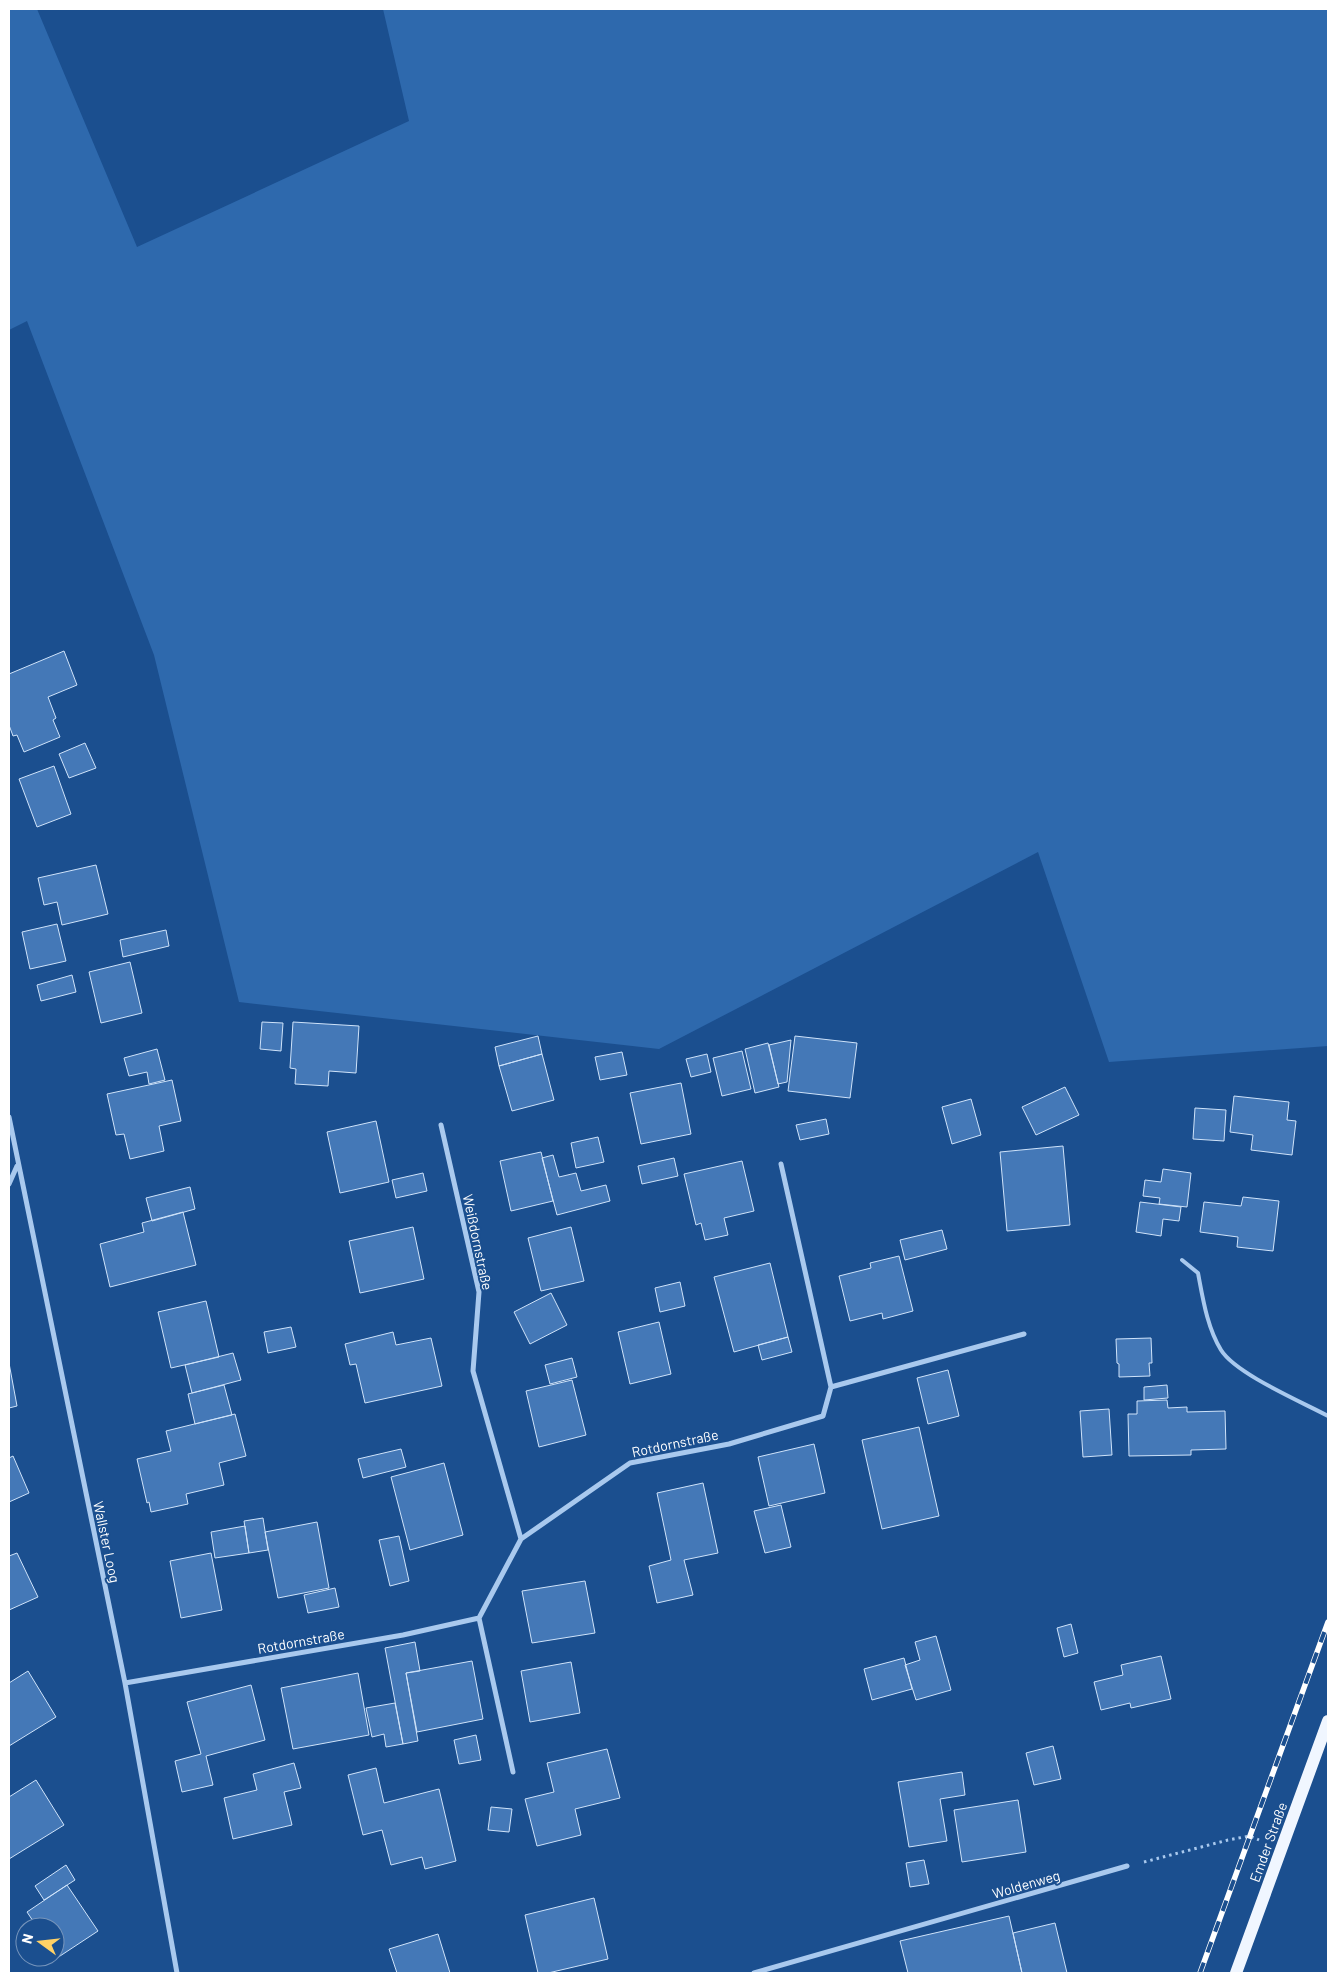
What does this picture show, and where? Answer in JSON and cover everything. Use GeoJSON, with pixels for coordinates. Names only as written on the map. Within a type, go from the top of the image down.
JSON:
{"type":"FeatureCollection","features":[{"type":"Feature","properties":{"kind":"main road","name":"Emder Straße"},"geometry":{"type":"LineString","coordinates":[[1236,1973],[1328,1720]]}},
{"type":"Feature","properties":{"kind":"street","name":"Wallster Loog"},"geometry":{"type":"LineString","coordinates":[[9,1117],[125,1683],[177,1973]]}},
{"type":"Feature","properties":{"kind":"street","name":"Weißdornstraße"},"geometry":{"type":"LineString","coordinates":[[441,1125],[479,1292],[472,1371],[522,1538]]}},
{"type":"Feature","properties":{"kind":"street","name":"Rotdornstraße"},"geometry":{"type":"LineString","coordinates":[[125,1683],[403,1635],[479,1618],[522,1538],[630,1463],[729,1444],[822,1416],[831,1387],[781,1164]]}},
{"type":"Feature","properties":{"kind":"street"},"geometry":{"type":"LineString","coordinates":[[9,1184],[18,1166]]}},
{"type":"Feature","properties":{"kind":"street"},"geometry":{"type":"LineString","coordinates":[[831,1387],[1024,1334]]}},
{"type":"Feature","properties":{"kind":"street"},"geometry":{"type":"LineString","coordinates":[[479,1618],[513,1772]]}},
{"type":"Feature","properties":{"kind":"street","name":"Woldenweg"},"geometry":{"type":"LineString","coordinates":[[754,1973],[1127,1866]]}},
{"type":"Feature","properties":{"kind":"lane"},"geometry":{"type":"LineString","coordinates":[[1182,1260],[1198,1273],[1212,1333],[1222,1352],[1248,1374],[1328,1416]]}},
{"type":"Feature","properties":{"kind":"path"},"geometry":{"type":"LineString","coordinates":[[1127,1866],[1250,1836],[1281,1848]]}},
{"type":"Feature","properties":{"kind":"shaded area"},"geometry":{"type":"Polygon","coordinates":[[[9,9],[37,9],[137,247],[409,121],[383,9],[1328,9],[1328,1046],[1109,1062],[1038,852],[659,1049],[239,1002],[154,655],[27,321],[9,330],[9,9]]]}},
{"type":"Feature","properties":{"kind":"building"},"geometry":{"type":"Polygon","coordinates":[[[64,651],[77,685],[48,697],[56,718],[53,720],[60,737],[24,752],[17,735],[13,736],[9,725],[9,674],[64,651]]]}},
{"type":"Feature","properties":{"kind":"building"},"geometry":{"type":"Polygon","coordinates":[[[85,743],[96,768],[69,778],[59,754],[85,743]]]}},
{"type":"Feature","properties":{"kind":"building"},"geometry":{"type":"Polygon","coordinates":[[[54,766],[71,814],[37,827],[19,779],[54,766]]]}},
{"type":"Feature","properties":{"kind":"building"},"geometry":{"type":"Polygon","coordinates":[[[96,865],[108,914],[62,925],[57,902],[44,905],[38,878],[96,865]]]}},
{"type":"Feature","properties":{"kind":"building"},"geometry":{"type":"Polygon","coordinates":[[[57,924],[66,961],[30,969],[22,932],[57,924]]]}},
{"type":"Feature","properties":{"kind":"building"},"geometry":{"type":"Polygon","coordinates":[[[166,930],[169,946],[123,957],[120,940],[166,930]]]}},
{"type":"Feature","properties":{"kind":"building"},"geometry":{"type":"Polygon","coordinates":[[[130,962],[142,1013],[101,1023],[89,972],[130,962]]]}},
{"type":"Feature","properties":{"kind":"building"},"geometry":{"type":"Polygon","coordinates":[[[72,975],[76,992],[41,1001],[37,985],[72,975]]]}},
{"type":"Feature","properties":{"kind":"building"},"geometry":{"type":"Polygon","coordinates":[[[262,1022],[283,1023],[281,1051],[260,1049],[262,1022]]]}},
{"type":"Feature","properties":{"kind":"building"},"geometry":{"type":"Polygon","coordinates":[[[293,1022],[359,1026],[356,1073],[329,1071],[328,1086],[295,1084],[296,1069],[290,1068],[293,1022]]]}},
{"type":"Feature","properties":{"kind":"building"},"geometry":{"type":"Polygon","coordinates":[[[538,1036],[542,1054],[499,1066],[495,1047],[538,1036]]]}},
{"type":"Feature","properties":{"kind":"building"},"geometry":{"type":"Polygon","coordinates":[[[795,1036],[857,1043],[850,1098],[788,1091],[795,1036]]]}},
{"type":"Feature","properties":{"kind":"building"},"geometry":{"type":"Polygon","coordinates":[[[791,1040],[787,1082],[778,1084],[769,1045],[791,1040]]]}},
{"type":"Feature","properties":{"kind":"building"},"geometry":{"type":"Polygon","coordinates":[[[768,1043],[779,1087],[755,1093],[745,1049],[768,1043]]]}},
{"type":"Feature","properties":{"kind":"building"},"geometry":{"type":"Polygon","coordinates":[[[157,1049],[165,1080],[149,1084],[147,1072],[129,1076],[124,1058],[157,1049]]]}},
{"type":"Feature","properties":{"kind":"building"},"geometry":{"type":"Polygon","coordinates":[[[742,1051],[751,1089],[722,1096],[713,1058],[742,1051]]]}},
{"type":"Feature","properties":{"kind":"building"},"geometry":{"type":"Polygon","coordinates":[[[622,1052],[627,1075],[600,1080],[595,1057],[622,1052]]]}},
{"type":"Feature","properties":{"kind":"building"},"geometry":{"type":"Polygon","coordinates":[[[542,1054],[554,1100],[512,1111],[499,1066],[542,1054]]]}},
{"type":"Feature","properties":{"kind":"building"},"geometry":{"type":"Polygon","coordinates":[[[707,1054],[711,1072],[691,1077],[686,1059],[707,1054]]]}},
{"type":"Feature","properties":{"kind":"building"},"geometry":{"type":"Polygon","coordinates":[[[172,1080],[181,1121],[159,1126],[164,1151],[130,1159],[124,1134],[116,1135],[107,1094],[172,1080]]]}},
{"type":"Feature","properties":{"kind":"building"},"geometry":{"type":"Polygon","coordinates":[[[681,1083],[691,1134],[641,1144],[630,1093],[681,1083]]]}},
{"type":"Feature","properties":{"kind":"building"},"geometry":{"type":"Polygon","coordinates":[[[1065,1087],[1079,1115],[1036,1135],[1022,1107],[1065,1087]]]}},
{"type":"Feature","properties":{"kind":"building"},"geometry":{"type":"Polygon","coordinates":[[[1234,1096],[1289,1102],[1287,1120],[1296,1121],[1292,1155],[1251,1150],[1253,1135],[1230,1132],[1234,1096]]]}},
{"type":"Feature","properties":{"kind":"building"},"geometry":{"type":"Polygon","coordinates":[[[971,1099],[981,1135],[952,1144],[942,1107],[971,1099]]]}},
{"type":"Feature","properties":{"kind":"building"},"geometry":{"type":"Polygon","coordinates":[[[1195,1108],[1226,1110],[1224,1141],[1193,1139],[1195,1108]]]}},
{"type":"Feature","properties":{"kind":"building"},"geometry":{"type":"Polygon","coordinates":[[[826,1119],[829,1134],[800,1140],[796,1125],[826,1119]]]}},
{"type":"Feature","properties":{"kind":"building"},"geometry":{"type":"Polygon","coordinates":[[[376,1121],[389,1182],[340,1193],[327,1132],[376,1121]]]}},
{"type":"Feature","properties":{"kind":"building"},"geometry":{"type":"Polygon","coordinates":[[[598,1137],[604,1162],[576,1168],[571,1143],[598,1137]]]}},
{"type":"Feature","properties":{"kind":"building"},"geometry":{"type":"Polygon","coordinates":[[[1063,1146],[1070,1225],[1007,1231],[1000,1152],[1063,1146]]]}},
{"type":"Feature","properties":{"kind":"building"},"geometry":{"type":"Polygon","coordinates":[[[541,1152],[553,1201],[511,1211],[500,1161],[541,1152]]]}},
{"type":"Feature","properties":{"kind":"building"},"geometry":{"type":"Polygon","coordinates":[[[553,1155],[559,1177],[576,1173],[581,1191],[606,1185],[610,1201],[557,1215],[542,1158],[553,1155]]]}},
{"type":"Feature","properties":{"kind":"building"},"geometry":{"type":"Polygon","coordinates":[[[674,1158],[678,1176],[642,1184],[638,1166],[674,1158]]]}},
{"type":"Feature","properties":{"kind":"building"},"geometry":{"type":"Polygon","coordinates":[[[742,1161],[754,1211],[724,1218],[728,1235],[705,1240],[701,1223],[696,1225],[684,1174],[742,1161]]]}},
{"type":"Feature","properties":{"kind":"building"},"geometry":{"type":"Polygon","coordinates":[[[1163,1169],[1191,1173],[1187,1207],[1159,1204],[1160,1198],[1143,1196],[1145,1180],[1161,1182],[1163,1169]]]}},
{"type":"Feature","properties":{"kind":"building"},"geometry":{"type":"Polygon","coordinates":[[[423,1173],[427,1191],[396,1198],[392,1180],[423,1173]]]}},
{"type":"Feature","properties":{"kind":"building"},"geometry":{"type":"Polygon","coordinates":[[[190,1187],[195,1209],[152,1221],[146,1198],[190,1187]]]}},
{"type":"Feature","properties":{"kind":"building"},"geometry":{"type":"Polygon","coordinates":[[[1243,1197],[1279,1201],[1273,1251],[1237,1247],[1238,1237],[1200,1232],[1204,1202],[1241,1206],[1243,1197]]]}},
{"type":"Feature","properties":{"kind":"building"},"geometry":{"type":"Polygon","coordinates":[[[1140,1202],[1181,1207],[1179,1221],[1163,1219],[1161,1236],[1136,1232],[1140,1202]]]}},
{"type":"Feature","properties":{"kind":"building"},"geometry":{"type":"Polygon","coordinates":[[[183,1212],[196,1265],[110,1287],[100,1244],[144,1232],[142,1223],[183,1212]]]}},
{"type":"Feature","properties":{"kind":"building"},"geometry":{"type":"Polygon","coordinates":[[[413,1227],[424,1279],[360,1293],[349,1241],[413,1227]]]}},
{"type":"Feature","properties":{"kind":"building"},"geometry":{"type":"Polygon","coordinates":[[[571,1227],[584,1281],[541,1291],[528,1238],[571,1227]]]}},
{"type":"Feature","properties":{"kind":"building"},"geometry":{"type":"Polygon","coordinates":[[[942,1230],[947,1249],[905,1260],[900,1240],[942,1230]]]}},
{"type":"Feature","properties":{"kind":"building"},"geometry":{"type":"Polygon","coordinates":[[[899,1256],[913,1311],[883,1319],[882,1313],[850,1321],[839,1276],[871,1268],[870,1263],[899,1256]]]}},
{"type":"Feature","properties":{"kind":"building"},"geometry":{"type":"Polygon","coordinates":[[[770,1263],[788,1337],[734,1352],[714,1277],[770,1263]]]}},
{"type":"Feature","properties":{"kind":"building"},"geometry":{"type":"Polygon","coordinates":[[[680,1282],[685,1306],[660,1312],[655,1288],[680,1282]]]}},
{"type":"Feature","properties":{"kind":"building"},"geometry":{"type":"Polygon","coordinates":[[[551,1293],[567,1325],[530,1344],[514,1312],[551,1293]]]}},
{"type":"Feature","properties":{"kind":"building"},"geometry":{"type":"Polygon","coordinates":[[[206,1301],[219,1357],[171,1368],[158,1312],[206,1301]]]}},
{"type":"Feature","properties":{"kind":"building"},"geometry":{"type":"Polygon","coordinates":[[[659,1322],[671,1374],[630,1384],[618,1332],[659,1322]]]}},
{"type":"Feature","properties":{"kind":"building"},"geometry":{"type":"Polygon","coordinates":[[[291,1327],[296,1347],[268,1353],[264,1332],[291,1327]]]}},
{"type":"Feature","properties":{"kind":"building"},"geometry":{"type":"Polygon","coordinates":[[[393,1332],[396,1345],[431,1338],[442,1386],[365,1403],[356,1364],[350,1365],[345,1344],[393,1332]]]}},
{"type":"Feature","properties":{"kind":"building"},"geometry":{"type":"Polygon","coordinates":[[[788,1337],[792,1352],[762,1360],[758,1345],[788,1337]]]}},
{"type":"Feature","properties":{"kind":"building"},"geometry":{"type":"Polygon","coordinates":[[[1151,1338],[1152,1363],[1149,1363],[1150,1376],[1119,1377],[1116,1339],[1151,1338]]]}},
{"type":"Feature","properties":{"kind":"building"},"geometry":{"type":"Polygon","coordinates":[[[233,1353],[241,1380],[192,1393],[185,1365],[233,1353]]]}},
{"type":"Feature","properties":{"kind":"building"},"geometry":{"type":"Polygon","coordinates":[[[572,1358],[577,1377],[550,1384],[545,1365],[572,1358]]]}},
{"type":"Feature","properties":{"kind":"building"},"geometry":{"type":"Polygon","coordinates":[[[9,1363],[17,1406],[9,1408],[9,1363]]]}},
{"type":"Feature","properties":{"kind":"building"},"geometry":{"type":"Polygon","coordinates":[[[948,1370],[959,1416],[928,1424],[917,1378],[948,1370]]]}},
{"type":"Feature","properties":{"kind":"building"},"geometry":{"type":"Polygon","coordinates":[[[572,1380],[586,1435],[539,1447],[526,1391],[572,1380]]]}},
{"type":"Feature","properties":{"kind":"building"},"geometry":{"type":"Polygon","coordinates":[[[224,1385],[232,1415],[195,1424],[188,1394],[224,1385]]]}},
{"type":"Feature","properties":{"kind":"building"},"geometry":{"type":"Polygon","coordinates":[[[1167,1385],[1168,1398],[1144,1400],[1144,1387],[1167,1385]]]}},
{"type":"Feature","properties":{"kind":"building"},"geometry":{"type":"Polygon","coordinates":[[[1167,1400],[1168,1408],[1187,1407],[1187,1412],[1225,1411],[1226,1449],[1191,1450],[1191,1455],[1129,1456],[1128,1414],[1137,1414],[1137,1401],[1167,1400]]]}},
{"type":"Feature","properties":{"kind":"building"},"geometry":{"type":"Polygon","coordinates":[[[1109,1409],[1112,1455],[1083,1457],[1080,1411],[1109,1409]]]}},
{"type":"Feature","properties":{"kind":"building"},"geometry":{"type":"Polygon","coordinates":[[[235,1414],[246,1456],[219,1463],[224,1485],[186,1494],[188,1504],[151,1512],[149,1502],[147,1503],[137,1459],[171,1451],[166,1431],[235,1414]]]}},
{"type":"Feature","properties":{"kind":"building"},"geometry":{"type":"Polygon","coordinates":[[[919,1427],[939,1516],[882,1529],[862,1440],[919,1427]]]}},
{"type":"Feature","properties":{"kind":"building"},"geometry":{"type":"Polygon","coordinates":[[[814,1444],[825,1493],[769,1506],[758,1457],[814,1444]]]}},
{"type":"Feature","properties":{"kind":"building"},"geometry":{"type":"Polygon","coordinates":[[[401,1449],[406,1467],[363,1478],[358,1459],[401,1449]]]}},
{"type":"Feature","properties":{"kind":"building"},"geometry":{"type":"Polygon","coordinates":[[[13,1456],[29,1493],[9,1502],[9,1458],[13,1456]]]}},
{"type":"Feature","properties":{"kind":"building"},"geometry":{"type":"Polygon","coordinates":[[[444,1463],[463,1535],[410,1550],[391,1477],[444,1463]]]}},
{"type":"Feature","properties":{"kind":"building"},"geometry":{"type":"Polygon","coordinates":[[[703,1483],[718,1553],[684,1560],[693,1595],[657,1603],[649,1566],[671,1560],[657,1493],[703,1483]]]}},
{"type":"Feature","properties":{"kind":"building"},"geometry":{"type":"Polygon","coordinates":[[[781,1505],[791,1547],[765,1553],[754,1511],[781,1505]]]}},
{"type":"Feature","properties":{"kind":"building"},"geometry":{"type":"Polygon","coordinates":[[[263,1518],[268,1550],[249,1553],[244,1521],[263,1518]]]}},
{"type":"Feature","properties":{"kind":"building"},"geometry":{"type":"Polygon","coordinates":[[[317,1522],[329,1588],[278,1598],[265,1532],[317,1522]]]}},
{"type":"Feature","properties":{"kind":"building"},"geometry":{"type":"Polygon","coordinates":[[[245,1526],[249,1553],[215,1558],[211,1532],[245,1526]]]}},
{"type":"Feature","properties":{"kind":"building"},"geometry":{"type":"Polygon","coordinates":[[[399,1536],[409,1581],[390,1586],[379,1540],[399,1536]]]}},
{"type":"Feature","properties":{"kind":"building"},"geometry":{"type":"Polygon","coordinates":[[[17,1553],[38,1597],[9,1610],[9,1556],[17,1553]]]}},
{"type":"Feature","properties":{"kind":"building"},"geometry":{"type":"Polygon","coordinates":[[[211,1553],[222,1610],[181,1618],[170,1561],[211,1553]]]}},
{"type":"Feature","properties":{"kind":"building"},"geometry":{"type":"Polygon","coordinates":[[[585,1581],[595,1633],[532,1643],[522,1591],[585,1581]]]}},
{"type":"Feature","properties":{"kind":"building"},"geometry":{"type":"Polygon","coordinates":[[[335,1588],[339,1607],[308,1613],[304,1595],[335,1588]]]}},
{"type":"Feature","properties":{"kind":"building"},"geometry":{"type":"Polygon","coordinates":[[[1071,1624],[1078,1653],[1064,1657],[1057,1628],[1071,1624]]]}},
{"type":"Feature","properties":{"kind":"building"},"geometry":{"type":"Polygon","coordinates":[[[936,1636],[951,1690],[916,1700],[905,1665],[920,1660],[915,1642],[936,1636]]]}},
{"type":"Feature","properties":{"kind":"building"},"geometry":{"type":"Polygon","coordinates":[[[415,1642],[420,1671],[406,1673],[418,1741],[403,1744],[385,1648],[415,1642]]]}},
{"type":"Feature","properties":{"kind":"building"},"geometry":{"type":"Polygon","coordinates":[[[1161,1656],[1171,1699],[1131,1708],[1130,1703],[1101,1710],[1094,1682],[1123,1675],[1121,1665],[1161,1656]]]}},
{"type":"Feature","properties":{"kind":"building"},"geometry":{"type":"Polygon","coordinates":[[[904,1658],[912,1689],[872,1700],[864,1669],[904,1658]]]}},
{"type":"Feature","properties":{"kind":"building"},"geometry":{"type":"Polygon","coordinates":[[[472,1661],[483,1719],[417,1732],[406,1673],[472,1661]]]}},
{"type":"Feature","properties":{"kind":"building"},"geometry":{"type":"Polygon","coordinates":[[[571,1662],[580,1713],[530,1722],[521,1671],[571,1662]]]}},
{"type":"Feature","properties":{"kind":"building"},"geometry":{"type":"Polygon","coordinates":[[[28,1671],[56,1717],[9,1746],[9,1683],[28,1671]]]}},
{"type":"Feature","properties":{"kind":"building"},"geometry":{"type":"Polygon","coordinates":[[[358,1673],[369,1735],[293,1749],[281,1688],[358,1673]]]}},
{"type":"Feature","properties":{"kind":"building"},"geometry":{"type":"Polygon","coordinates":[[[251,1685],[265,1740],[206,1756],[213,1785],[182,1792],[175,1761],[201,1754],[187,1702],[251,1685]]]}},
{"type":"Feature","properties":{"kind":"building"},"geometry":{"type":"Polygon","coordinates":[[[395,1703],[403,1744],[386,1747],[384,1734],[372,1737],[366,1708],[395,1703]]]}},
{"type":"Feature","properties":{"kind":"building"},"geometry":{"type":"Polygon","coordinates":[[[476,1735],[481,1760],[459,1764],[454,1740],[476,1735]]]}},
{"type":"Feature","properties":{"kind":"building"},"geometry":{"type":"Polygon","coordinates":[[[1053,1746],[1061,1779],[1034,1785],[1026,1753],[1053,1746]]]}},
{"type":"Feature","properties":{"kind":"building"},"geometry":{"type":"Polygon","coordinates":[[[607,1749],[620,1798],[575,1809],[581,1835],[537,1846],[525,1799],[554,1792],[547,1763],[607,1749]]]}},
{"type":"Feature","properties":{"kind":"building"},"geometry":{"type":"Polygon","coordinates":[[[294,1763],[301,1788],[284,1792],[292,1825],[233,1839],[224,1798],[257,1790],[253,1774],[294,1763]]]}},
{"type":"Feature","properties":{"kind":"building"},"geometry":{"type":"Polygon","coordinates":[[[376,1768],[384,1803],[439,1789],[456,1861],[425,1869],[422,1857],[391,1865],[382,1830],[363,1835],[348,1775],[376,1768]]]}},
{"type":"Feature","properties":{"kind":"building"},"geometry":{"type":"Polygon","coordinates":[[[962,1772],[965,1795],[940,1799],[947,1841],[909,1847],[898,1782],[962,1772]]]}},
{"type":"Feature","properties":{"kind":"building"},"geometry":{"type":"Polygon","coordinates":[[[36,1780],[64,1825],[9,1859],[9,1797],[36,1780]]]}},
{"type":"Feature","properties":{"kind":"building"},"geometry":{"type":"Polygon","coordinates":[[[1018,1800],[1026,1852],[962,1862],[954,1810],[1018,1800]]]}},
{"type":"Feature","properties":{"kind":"building"},"geometry":{"type":"Polygon","coordinates":[[[491,1807],[512,1809],[509,1832],[488,1830],[491,1807]]]}},
{"type":"Feature","properties":{"kind":"building"},"geometry":{"type":"Polygon","coordinates":[[[924,1860],[929,1884],[910,1887],[906,1863],[924,1860]]]}},
{"type":"Feature","properties":{"kind":"building"},"geometry":{"type":"Polygon","coordinates":[[[66,1865],[75,1880],[44,1900],[35,1886],[66,1865]]]}},
{"type":"Feature","properties":{"kind":"building"},"geometry":{"type":"Polygon","coordinates":[[[67,1885],[98,1931],[65,1953],[65,1917],[30,1917],[27,1912],[67,1885]]]}},
{"type":"Feature","properties":{"kind":"building"},"geometry":{"type":"Polygon","coordinates":[[[594,1898],[608,1959],[548,1973],[538,1973],[525,1915],[594,1898]]]}},
{"type":"Feature","properties":{"kind":"building"},"geometry":{"type":"Polygon","coordinates":[[[1009,1916],[1022,1973],[908,1973],[900,1941],[1009,1916]]]}},
{"type":"Feature","properties":{"kind":"building"},"geometry":{"type":"Polygon","coordinates":[[[1055,1923],[1067,1973],[1022,1973],[1013,1933],[1055,1923]]]}},
{"type":"Feature","properties":{"kind":"building"},"geometry":{"type":"Polygon","coordinates":[[[438,1934],[450,1973],[397,1973],[389,1949],[438,1934]]]}},
{"type":"Feature","properties":{"kind":"railway"},"geometry":{"type":"LineString","coordinates":[[1200,1973],[1328,1622]]}}]}
